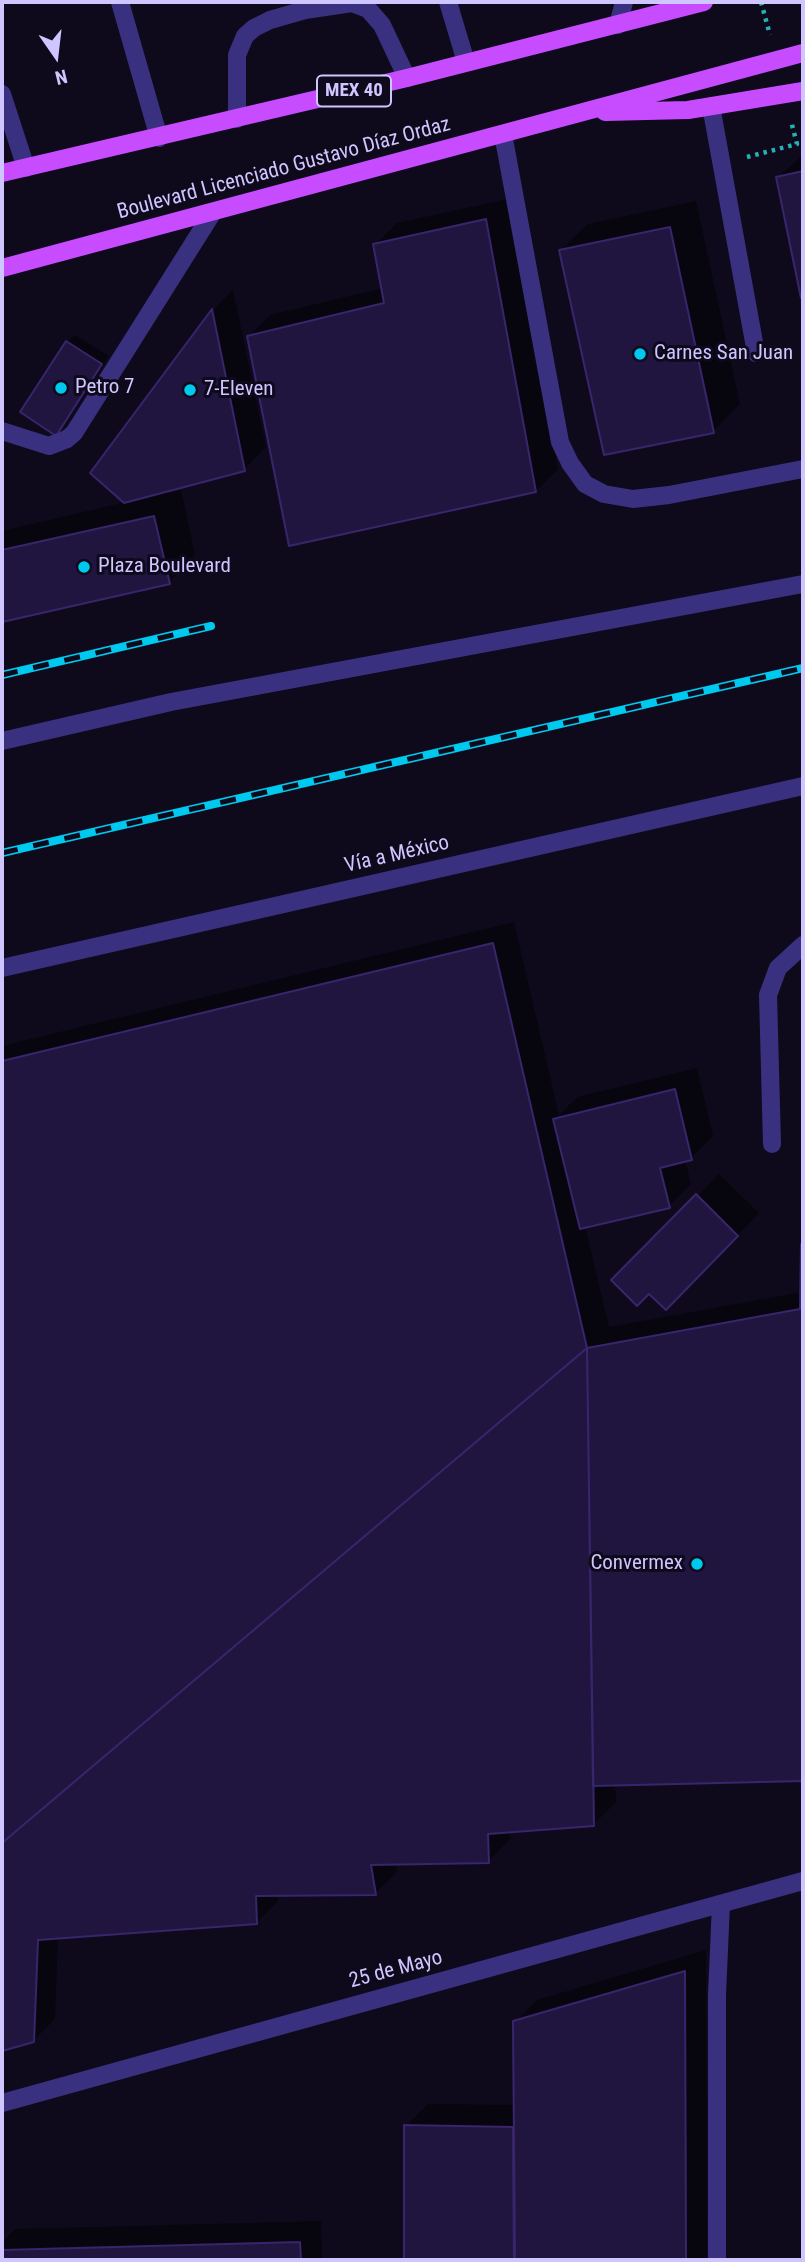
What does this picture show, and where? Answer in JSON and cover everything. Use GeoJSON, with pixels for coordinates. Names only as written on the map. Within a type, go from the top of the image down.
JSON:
{"type":"FeatureCollection","features":[{"type":"Feature","properties":{"kind":"main road","name":"MEX 40"},"geometry":{"type":"LineString","coordinates":[[2,173],[407,78],[704,2]]}},
{"type":"Feature","properties":{"kind":"main road","name":"Boulevard Licenciado Gustavo Díaz Ordaz"},"geometry":{"type":"LineString","coordinates":[[2,268],[803,53]]}},
{"type":"Feature","properties":{"kind":"main road","name":"Boulevard Licenciado Gustavo Díaz Ordaz"},"geometry":{"type":"LineString","coordinates":[[577,113],[688,110],[803,91]]}},
{"type":"Feature","properties":{"kind":"street"},"geometry":{"type":"LineString","coordinates":[[120,2],[159,138]]}},
{"type":"Feature","properties":{"kind":"street"},"geometry":{"type":"LineString","coordinates":[[448,2],[466,62]]}},
{"type":"Feature","properties":{"kind":"street"},"geometry":{"type":"LineString","coordinates":[[618,25],[624,2]]}},
{"type":"Feature","properties":{"kind":"street"},"geometry":{"type":"LineString","coordinates":[[237,119],[237,55],[244,36],[254,27],[305,10],[352,3],[368,9],[382,25],[407,78]]}},
{"type":"Feature","properties":{"kind":"street"},"geometry":{"type":"LineString","coordinates":[[2,94],[26,167]]}},
{"type":"Feature","properties":{"kind":"street"},"geometry":{"type":"LineString","coordinates":[[711,106],[756,353]]}},
{"type":"Feature","properties":{"kind":"street"},"geometry":{"type":"LineString","coordinates":[[503,134],[560,442],[570,463],[585,484],[604,494],[633,499],[669,495],[803,469]]}},
{"type":"Feature","properties":{"kind":"street"},"geometry":{"type":"LineString","coordinates":[[2,430],[49,446],[59,444],[74,433],[213,212]]}},
{"type":"Feature","properties":{"kind":"street"},"geometry":{"type":"LineString","coordinates":[[2,741],[171,702],[803,584]]}},
{"type":"Feature","properties":{"kind":"street","name":"Vía a México"},"geometry":{"type":"LineString","coordinates":[[2,968],[803,786]]}},
{"type":"Feature","properties":{"kind":"street"},"geometry":{"type":"LineString","coordinates":[[772,1144],[768,995],[779,968],[803,945]]}},
{"type":"Feature","properties":{"kind":"street","name":"25 de Mayo"},"geometry":{"type":"LineString","coordinates":[[2,2104],[803,1881]]}},
{"type":"Feature","properties":{"kind":"street"},"geometry":{"type":"LineString","coordinates":[[717,2260],[717,1995],[722,1904]]}},
{"type":"Feature","properties":{"kind":"path"},"geometry":{"type":"LineString","coordinates":[[741,159],[797,144]]}},
{"type":"Feature","properties":{"kind":"building"},"geometry":{"type":"Polygon","coordinates":[[[803,171],[803,297],[801,298],[776,177],[803,171]]]}},
{"type":"Feature","properties":{"kind":"building"},"geometry":{"type":"Polygon","coordinates":[[[486,219],[536,492],[289,546],[247,336],[384,303],[373,244],[486,219]]]}},
{"type":"Feature","properties":{"kind":"building","name":"Carnes San Juan"},"geometry":{"type":"Polygon","coordinates":[[[670,227],[714,433],[604,455],[559,250],[670,227]]]}},
{"type":"Feature","properties":{"kind":"building","name":"7-Eleven"},"geometry":{"type":"Polygon","coordinates":[[[212,309],[245,471],[124,503],[90,473],[212,309]]]}},
{"type":"Feature","properties":{"kind":"building","name":"Petro 7"},"geometry":{"type":"Polygon","coordinates":[[[66,341],[102,364],[56,436],[20,412],[66,341]]]}},
{"type":"Feature","properties":{"kind":"building","name":"Plaza Boulevard"},"geometry":{"type":"Polygon","coordinates":[[[154,516],[170,584],[2,622],[2,550],[154,516]]]}},
{"type":"Feature","properties":{"kind":"building"},"geometry":{"type":"Polygon","coordinates":[[[493,943],[587,1348],[2,1843],[2,1061],[493,943]]]}},
{"type":"Feature","properties":{"kind":"building"},"geometry":{"type":"Polygon","coordinates":[[[675,1089],[692,1160],[660,1168],[670,1208],[580,1229],[553,1119],[675,1089]]]}},
{"type":"Feature","properties":{"kind":"building"},"geometry":{"type":"Polygon","coordinates":[[[696,1194],[738,1236],[666,1310],[649,1294],[637,1306],[611,1280],[696,1194]]]}},
{"type":"Feature","properties":{"kind":"building","name":"Convermex"},"geometry":{"type":"Polygon","coordinates":[[[801,1244],[803,1781],[593,1786],[587,1348],[800,1309],[801,1244]]]}},
{"type":"Feature","properties":{"kind":"building"},"geometry":{"type":"Polygon","coordinates":[[[587,1348],[594,1826],[488,1834],[489,1863],[371,1865],[376,1895],[256,1896],[257,1924],[38,1940],[34,2042],[2,2051],[2,1843],[587,1348]]]}},
{"type":"Feature","properties":{"kind":"building"},"geometry":{"type":"Polygon","coordinates":[[[685,1971],[686,2260],[515,2260],[513,2021],[685,1971]]]}},
{"type":"Feature","properties":{"kind":"building"},"geometry":{"type":"Polygon","coordinates":[[[404,2125],[513,2127],[514,2260],[404,2260],[404,2125]]]}},
{"type":"Feature","properties":{"kind":"building"},"geometry":{"type":"Polygon","coordinates":[[[300,2242],[301,2260],[2,2260],[2,2250],[300,2242]]]}},
{"type":"Feature","properties":{"kind":"railway"},"geometry":{"type":"LineString","coordinates":[[2,675],[211,626]]}},
{"type":"Feature","properties":{"kind":"railway"},"geometry":{"type":"LineString","coordinates":[[2,853],[803,668]]}},
{"type":"Feature","properties":{"kind":"place","name":"Carnes San Juan"},"geometry":{"type":"Point","coordinates":[640,354]}},
{"type":"Feature","properties":{"kind":"place","name":"Petro 7"},"geometry":{"type":"Point","coordinates":[61,388]}},
{"type":"Feature","properties":{"kind":"place","name":"7-Eleven"},"geometry":{"type":"Point","coordinates":[190,390]}},
{"type":"Feature","properties":{"kind":"place","name":"Plaza Boulevard"},"geometry":{"type":"Point","coordinates":[84,567]}},
{"type":"Feature","properties":{"kind":"place","name":"Convermex"},"geometry":{"type":"Point","coordinates":[697,1564]}}]}
